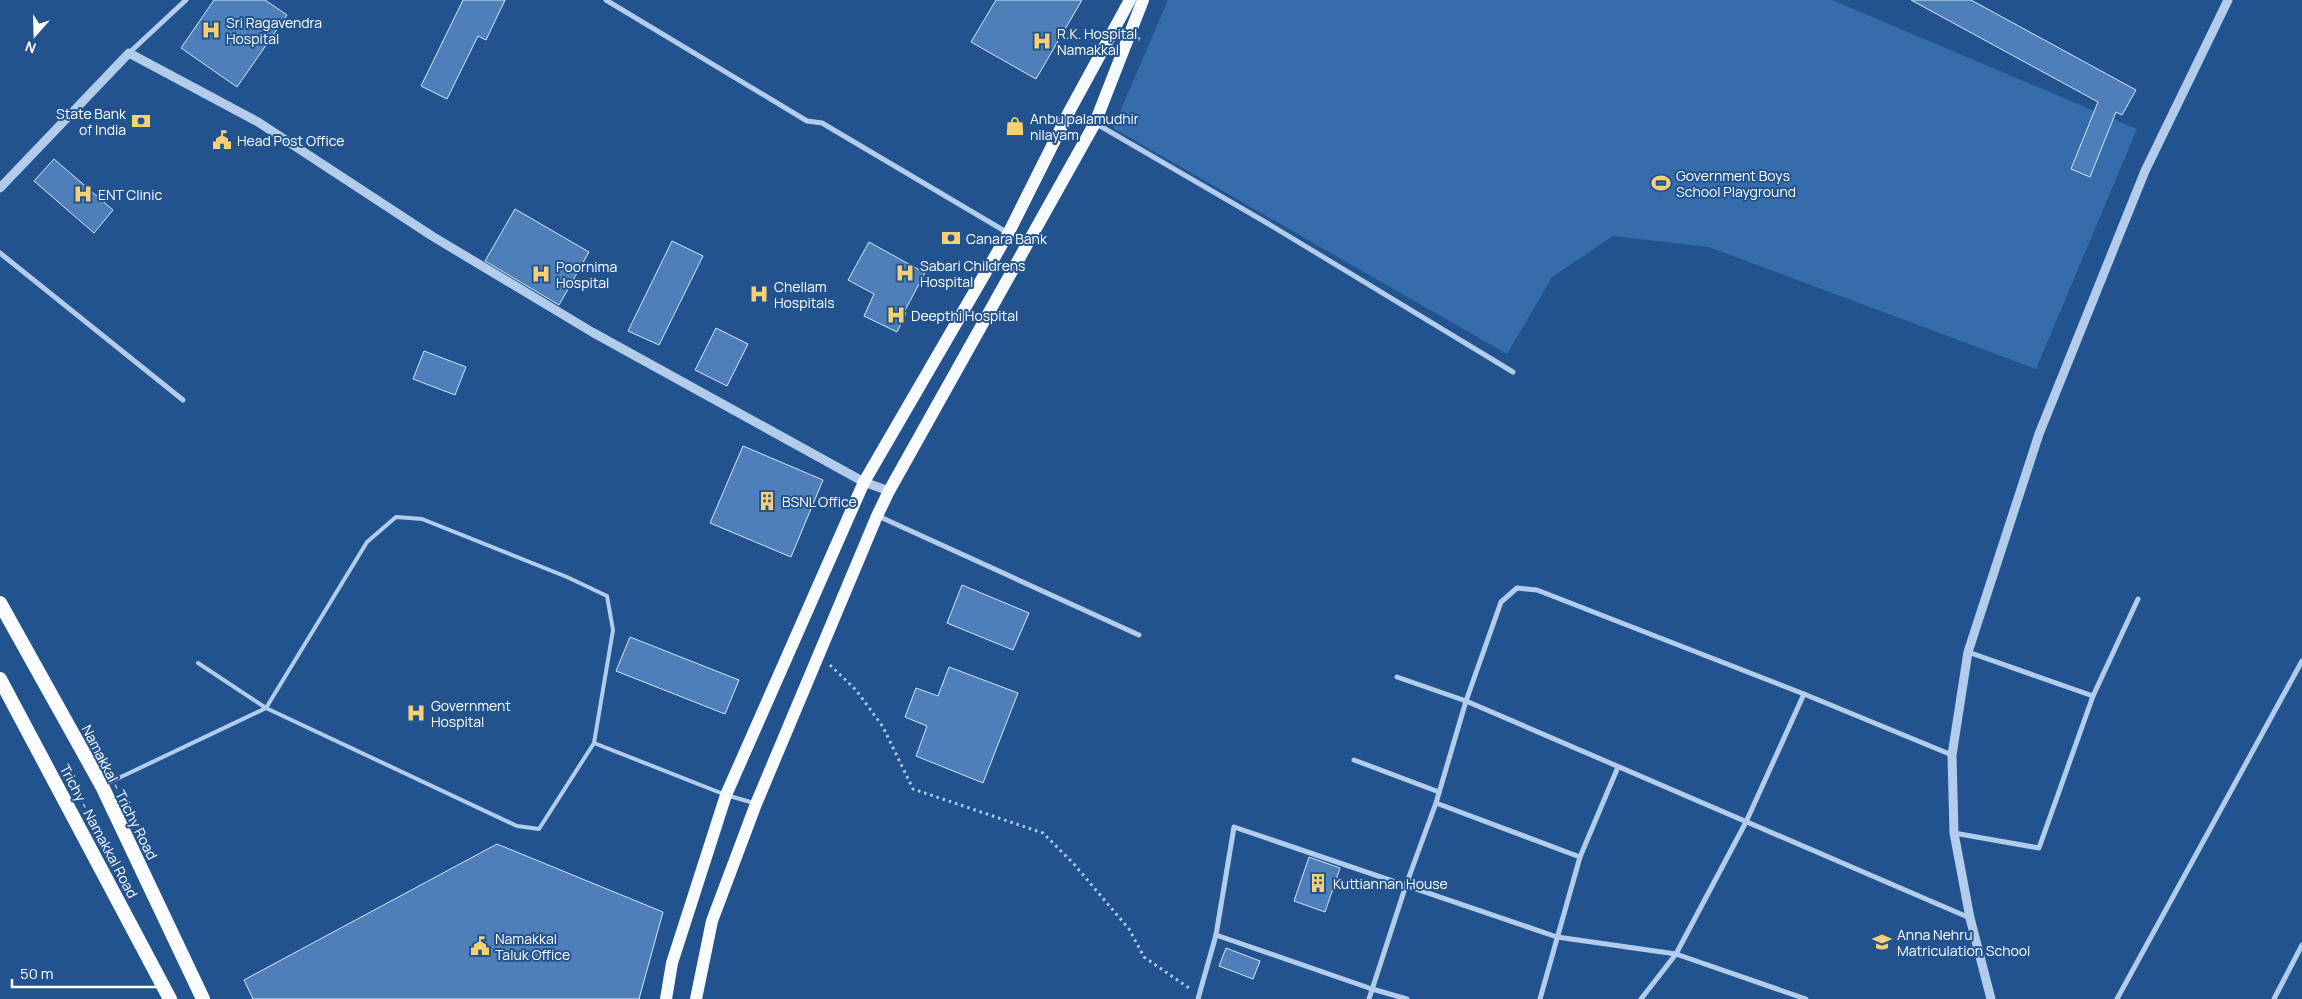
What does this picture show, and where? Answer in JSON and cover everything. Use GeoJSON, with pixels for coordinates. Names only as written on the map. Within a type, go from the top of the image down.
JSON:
{"type":"FeatureCollection","features":[{"type":"Feature","properties":{"kind":"highway","name":"Namakkal - Trichy Road"},"geometry":{"type":"LineString","coordinates":[[0,603],[102,786],[204,999]]}},
{"type":"Feature","properties":{"kind":"highway","name":"Trichy - Namakkal Road"},"geometry":{"type":"LineString","coordinates":[[0,679],[170,999]]}},
{"type":"Feature","properties":{"kind":"main road"},"geometry":{"type":"LineString","coordinates":[[666,999],[672,963],[726,795],[864,482],[1008,234],[1070,110],[1130,0]]}},
{"type":"Feature","properties":{"kind":"main road"},"geometry":{"type":"LineString","coordinates":[[696,999],[712,921],[756,804],[877,516],[889,490],[1095,123],[1143,0]]}},
{"type":"Feature","properties":{"kind":"street"},"geometry":{"type":"LineString","coordinates":[[0,188],[129,53],[186,0]]}},
{"type":"Feature","properties":{"kind":"street"},"geometry":{"type":"LineString","coordinates":[[606,0],[807,120],[822,123],[1008,234]]}},
{"type":"Feature","properties":{"kind":"street"},"geometry":{"type":"LineString","coordinates":[[1991,999],[1970,918],[1954,833],[1952,756],[1968,652],[2050,407],[2144,171],[2228,0]]}},
{"type":"Feature","properties":{"kind":"street"},"geometry":{"type":"LineString","coordinates":[[129,53],[258,122],[432,236],[592,332],[864,482],[889,490]]}},
{"type":"Feature","properties":{"kind":"street"},"geometry":{"type":"LineString","coordinates":[[1095,123],[1267,223],[1513,372]]}},
{"type":"Feature","properties":{"kind":"street"},"geometry":{"type":"LineString","coordinates":[[0,253],[183,400]]}},
{"type":"Feature","properties":{"kind":"street"},"geometry":{"type":"LineString","coordinates":[[877,516],[1139,635]]}},
{"type":"Feature","properties":{"kind":"street"},"geometry":{"type":"LineString","coordinates":[[1368,999],[1436,803],[1466,701],[1501,602],[1517,588],[1537,590],[1804,694],[1952,756]]}},
{"type":"Feature","properties":{"kind":"street"},"geometry":{"type":"LineString","coordinates":[[1954,833],[2039,848],[2093,696],[2138,599]]}},
{"type":"Feature","properties":{"kind":"street"},"geometry":{"type":"LineString","coordinates":[[1968,652],[2093,696]]}},
{"type":"Feature","properties":{"kind":"street"},"geometry":{"type":"LineString","coordinates":[[2117,999],[2302,661]]}},
{"type":"Feature","properties":{"kind":"street"},"geometry":{"type":"LineString","coordinates":[[1397,677],[1466,701],[1970,918]]}},
{"type":"Feature","properties":{"kind":"street"},"geometry":{"type":"LineString","coordinates":[[1641,999],[1676,954],[1746,822],[1804,694]]}},
{"type":"Feature","properties":{"kind":"street"},"geometry":{"type":"LineString","coordinates":[[1354,760],[1439,792]]}},
{"type":"Feature","properties":{"kind":"street"},"geometry":{"type":"LineString","coordinates":[[1540,999],[1580,857],[1618,767]]}},
{"type":"Feature","properties":{"kind":"street"},"geometry":{"type":"LineString","coordinates":[[1436,803],[1580,857]]}},
{"type":"Feature","properties":{"kind":"street"},"geometry":{"type":"LineString","coordinates":[[1199,997],[1216,935],[1234,827],[1558,937],[1676,954],[1806,999]]}},
{"type":"Feature","properties":{"kind":"street"},"geometry":{"type":"LineString","coordinates":[[1216,935],[1372,989],[1407,999]]}},
{"type":"Feature","properties":{"kind":"street"},"geometry":{"type":"LineString","coordinates":[[2274,999],[2302,945]]}},
{"type":"Feature","properties":{"kind":"lane"},"geometry":{"type":"LineString","coordinates":[[102,786],[266,708],[367,542],[396,517],[422,519],[567,577],[607,596],[613,630],[594,743],[539,829],[517,826],[266,708],[198,663]]}},
{"type":"Feature","properties":{"kind":"lane"},"geometry":{"type":"LineString","coordinates":[[594,743],[726,795],[756,804]]}},
{"type":"Feature","properties":{"kind":"path"},"geometry":{"type":"LineString","coordinates":[[819,654],[856,690],[883,727],[913,789],[1042,832],[1073,863],[1129,929],[1144,957],[1199,997]]}},
{"type":"Feature","properties":{"kind":"shaded area","name":"Government Boys School Playground"},"geometry":{"type":"Polygon","coordinates":[[[1168,0],[1832,0],[2137,129],[2036,369],[1709,247],[1613,236],[1552,277],[1507,354],[1113,128],[1168,0]]]}},
{"type":"Feature","properties":{"kind":"building"},"geometry":{"type":"Polygon","coordinates":[[[214,0],[265,0],[287,15],[237,87],[181,48],[214,0]]]}},
{"type":"Feature","properties":{"kind":"building"},"geometry":{"type":"Polygon","coordinates":[[[463,0],[505,0],[486,40],[478,36],[447,99],[421,86],[463,0]]]}},
{"type":"Feature","properties":{"kind":"building"},"geometry":{"type":"Polygon","coordinates":[[[996,0],[1082,0],[1036,79],[971,42],[996,0]]]}},
{"type":"Feature","properties":{"kind":"building"},"geometry":{"type":"Polygon","coordinates":[[[1911,0],[1971,0],[2136,90],[2122,115],[2116,112],[2090,177],[2071,169],[2098,102],[1911,0]]]}},
{"type":"Feature","properties":{"kind":"building"},"geometry":{"type":"Polygon","coordinates":[[[54,159],[113,210],[94,233],[34,181],[54,159]]]}},
{"type":"Feature","properties":{"kind":"building"},"geometry":{"type":"Polygon","coordinates":[[[515,209],[589,252],[559,305],[485,261],[515,209]]]}},
{"type":"Feature","properties":{"kind":"building"},"geometry":{"type":"Polygon","coordinates":[[[672,241],[703,256],[659,345],[628,331],[672,241]]]}},
{"type":"Feature","properties":{"kind":"building"},"geometry":{"type":"Polygon","coordinates":[[[869,242],[925,273],[904,312],[906,313],[897,332],[864,316],[874,294],[848,280],[869,242]]]}},
{"type":"Feature","properties":{"kind":"building"},"geometry":{"type":"Polygon","coordinates":[[[716,328],[748,344],[727,386],[695,370],[716,328]]]}},
{"type":"Feature","properties":{"kind":"building"},"geometry":{"type":"Polygon","coordinates":[[[424,351],[466,367],[455,395],[413,379],[424,351]]]}},
{"type":"Feature","properties":{"kind":"building","name":"BSNL Office"},"geometry":{"type":"Polygon","coordinates":[[[743,446],[823,480],[791,557],[710,523],[743,446]]]}},
{"type":"Feature","properties":{"kind":"building"},"geometry":{"type":"Polygon","coordinates":[[[962,585],[1029,613],[1013,650],[947,623],[962,585]]]}},
{"type":"Feature","properties":{"kind":"building"},"geometry":{"type":"Polygon","coordinates":[[[630,637],[739,680],[725,714],[616,671],[630,637]]]}},
{"type":"Feature","properties":{"kind":"building"},"geometry":{"type":"Polygon","coordinates":[[[949,667],[1018,693],[983,783],[916,756],[927,726],[905,717],[916,688],[938,696],[949,667]]]}},
{"type":"Feature","properties":{"kind":"building","name":"Namakkal Taluk Office"},"geometry":{"type":"Polygon","coordinates":[[[497,844],[663,912],[639,999],[253,999],[244,980],[497,844]]]}},
{"type":"Feature","properties":{"kind":"building","name":"Kuttiannan House"},"geometry":{"type":"Polygon","coordinates":[[[1309,857],[1340,868],[1325,912],[1294,901],[1309,857]]]}},
{"type":"Feature","properties":{"kind":"building"},"geometry":{"type":"Polygon","coordinates":[[[1226,948],[1260,961],[1253,979],[1219,966],[1226,948]]]}},
{"type":"Feature","properties":{"kind":"place","name":"Sri Ragavendra Hospital"},"geometry":{"type":"Point","coordinates":[211,30]}},
{"type":"Feature","properties":{"kind":"place","name":"R.K. Hospital, Namakkal"},"geometry":{"type":"Point","coordinates":[1042,41]}},
{"type":"Feature","properties":{"kind":"place","name":"State Bank of India"},"geometry":{"type":"Point","coordinates":[141,121]}},
{"type":"Feature","properties":{"kind":"place","name":"Anbu palamudhir nilayam"},"geometry":{"type":"Point","coordinates":[1015,126]}},
{"type":"Feature","properties":{"kind":"place","name":"Head Post Office"},"geometry":{"type":"Point","coordinates":[222,140]}},
{"type":"Feature","properties":{"kind":"place","name":"Government Boys School Playground"},"geometry":{"type":"Point","coordinates":[1661,183]}},
{"type":"Feature","properties":{"kind":"place","name":"ENT Clinic"},"geometry":{"type":"Point","coordinates":[83,194]}},
{"type":"Feature","properties":{"kind":"place","name":"Canara Bank"},"geometry":{"type":"Point","coordinates":[951,238]}},
{"type":"Feature","properties":{"kind":"place","name":"Sabari Childrens Hospital"},"geometry":{"type":"Point","coordinates":[905,273]}},
{"type":"Feature","properties":{"kind":"place","name":"Poornima Hospital"},"geometry":{"type":"Point","coordinates":[541,274]}},
{"type":"Feature","properties":{"kind":"place","name":"Chellam Hospitals"},"geometry":{"type":"Point","coordinates":[759,294]}},
{"type":"Feature","properties":{"kind":"place","name":"Deepthi Hospital"},"geometry":{"type":"Point","coordinates":[896,315]}},
{"type":"Feature","properties":{"kind":"place","name":"BSNL Office"},"geometry":{"type":"Point","coordinates":[767,501]}},
{"type":"Feature","properties":{"kind":"place","name":"Government Hospital"},"geometry":{"type":"Point","coordinates":[416,713]}},
{"type":"Feature","properties":{"kind":"place","name":"Kuttiannan House"},"geometry":{"type":"Point","coordinates":[1318,883]}},
{"type":"Feature","properties":{"kind":"place","name":"Anna Nehru Matriculation School"},"geometry":{"type":"Point","coordinates":[1882,942]}},
{"type":"Feature","properties":{"kind":"place","name":"Namakkal Taluk Office"},"geometry":{"type":"Point","coordinates":[480,946]}}]}
